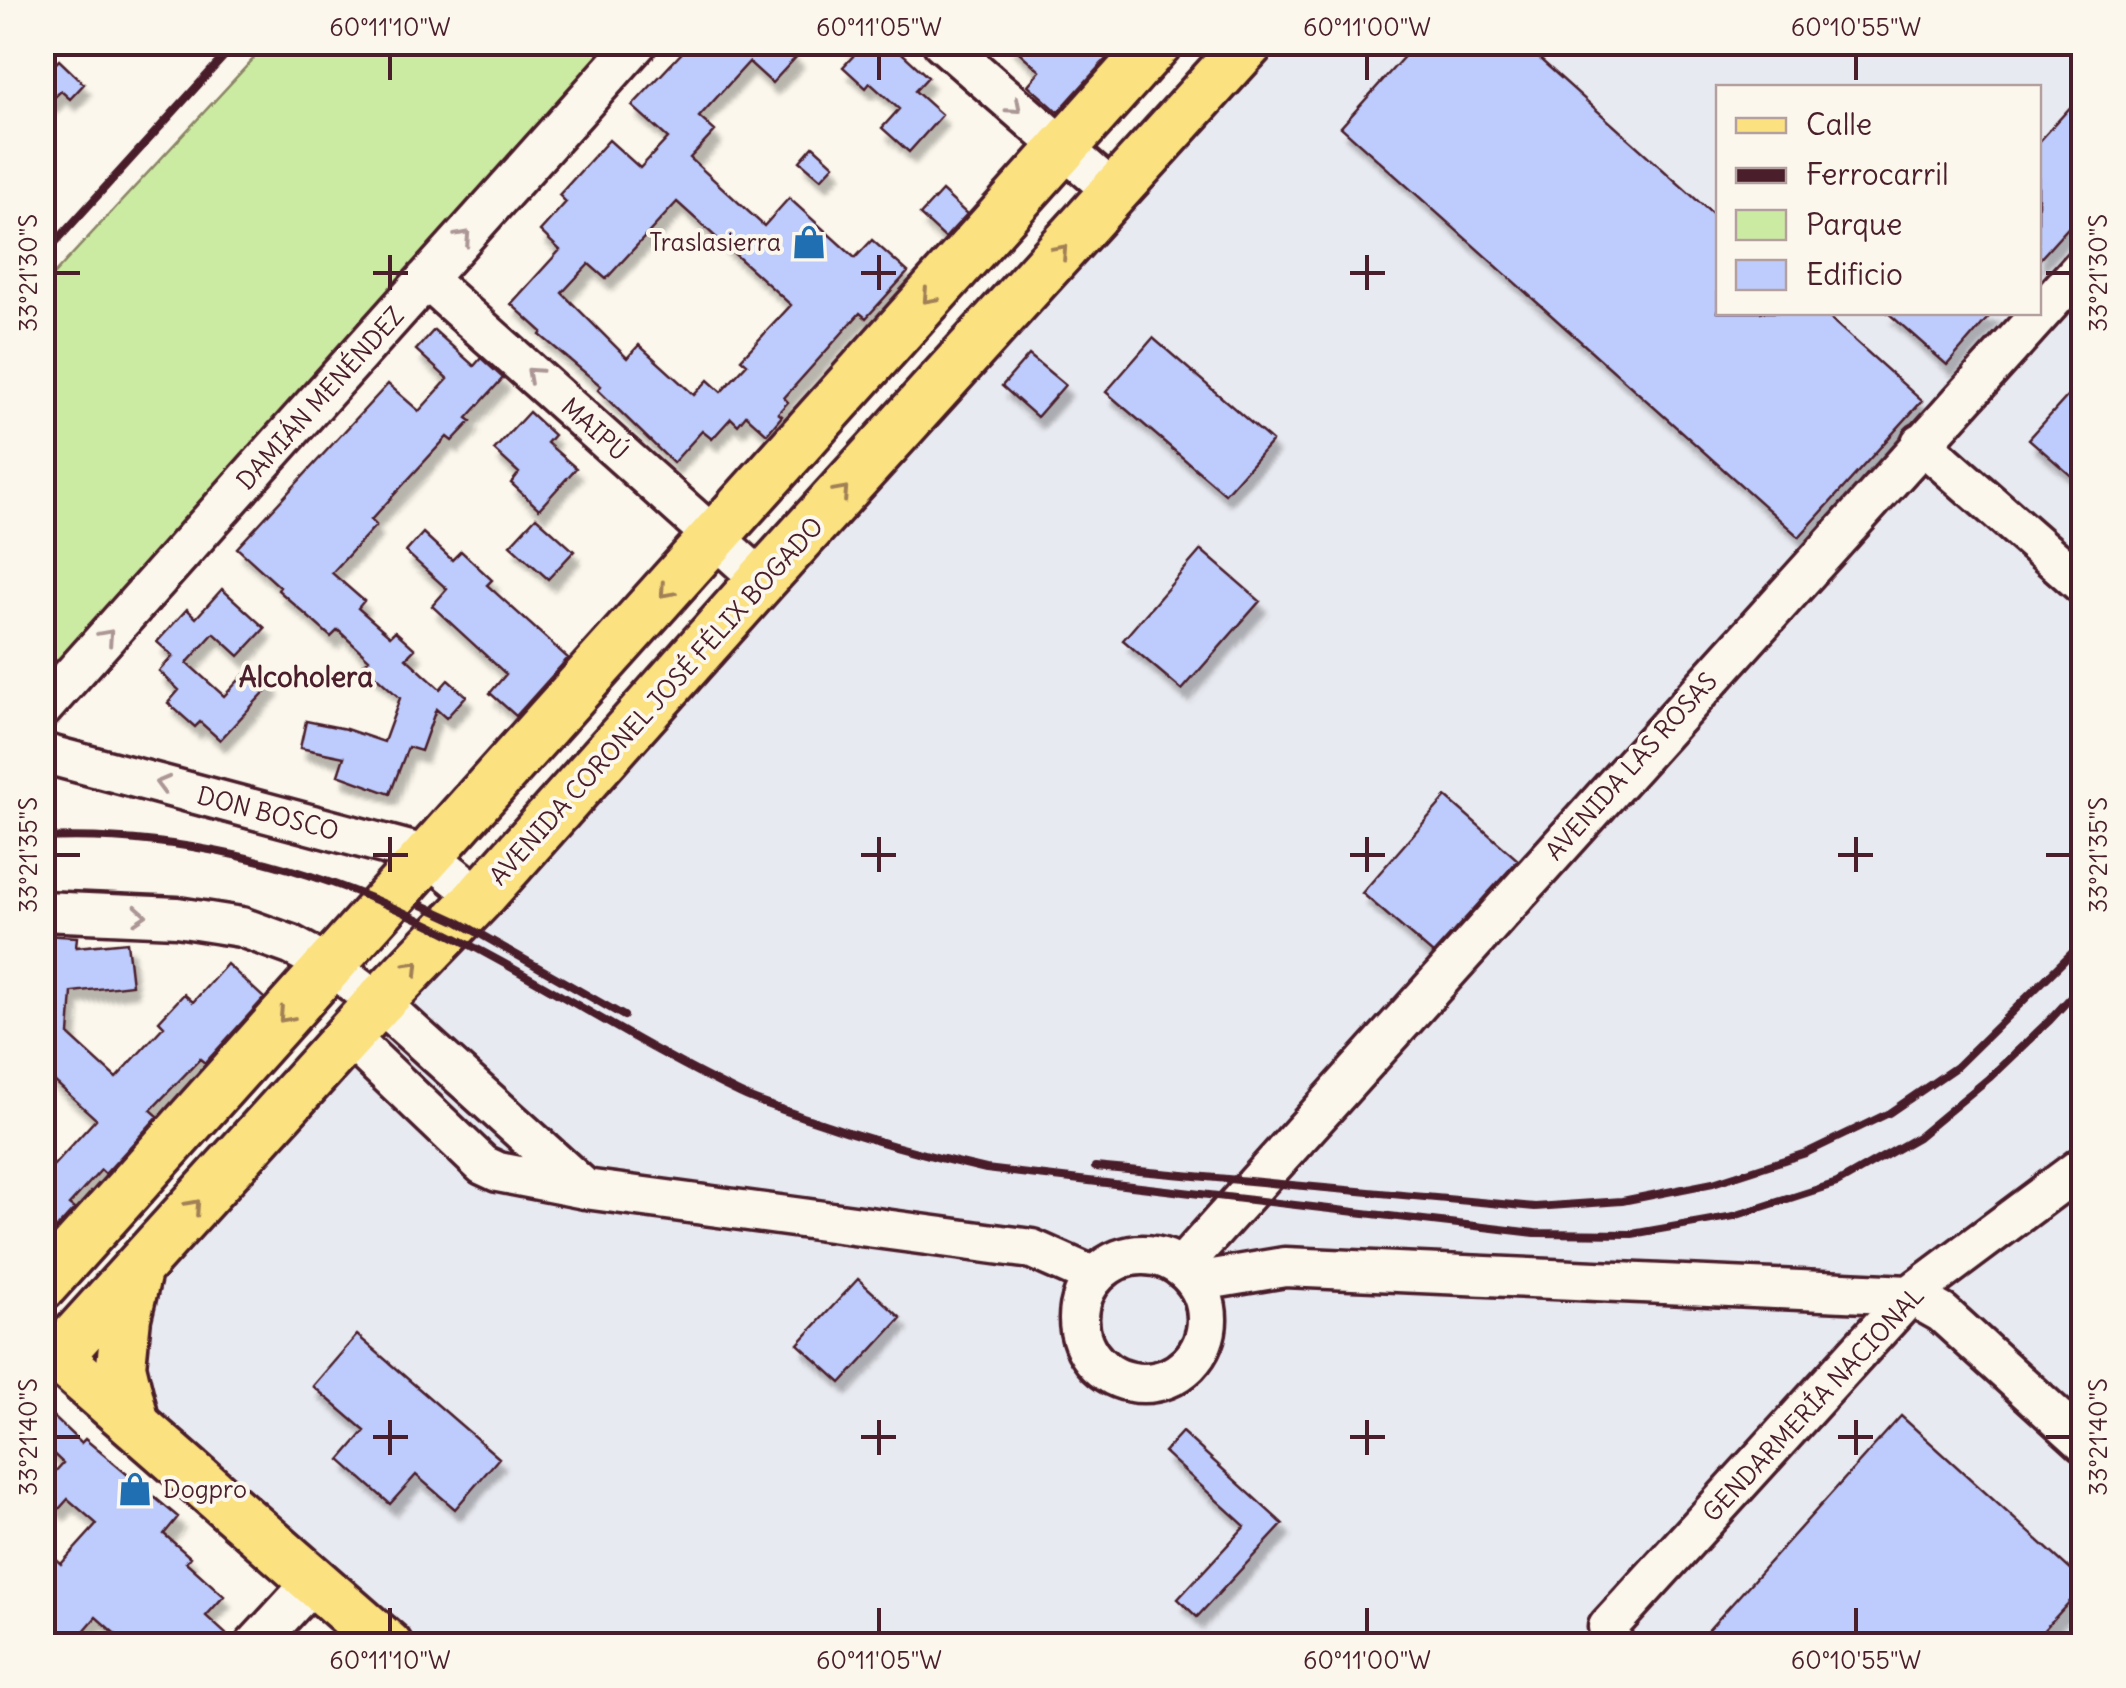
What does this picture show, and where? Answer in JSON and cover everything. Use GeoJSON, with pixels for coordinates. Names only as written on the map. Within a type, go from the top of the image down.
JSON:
{"type":"FeatureCollection","features":[{"type":"Feature","properties":{"kind":"main road"},"geometry":{"type":"LineString","coordinates":[[42,1286],[1158,42]]}},
{"type":"Feature","properties":{"kind":"main road","name":"AVENIDA CORONEL JOSÉ FÉLIX BOGADO"},"geometry":{"type":"LineString","coordinates":[[50,1350],[138,1267],[480,897],[1250,42]]}},
{"type":"Feature","properties":{"kind":"main road"},"geometry":{"type":"LineString","coordinates":[[135,1424],[120,1366],[138,1267]]}},
{"type":"Feature","properties":{"kind":"main road"},"geometry":{"type":"LineString","coordinates":[[50,1350],[388,1646]]}},
{"type":"Feature","properties":{"kind":"street","name":"DAMIÁN MENÉNDEZ"},"geometry":{"type":"LineString","coordinates":[[42,709],[638,42]]}},
{"type":"Feature","properties":{"kind":"street"},"geometry":{"type":"LineString","coordinates":[[942,42],[1114,192]]}},
{"type":"Feature","properties":{"kind":"street","name":"AVENIDA LAS ROSAS"},"geometry":{"type":"LineString","coordinates":[[2041,312],[2084,265]]}},
{"type":"Feature","properties":{"kind":"street","name":"MAIPÚ"},"geometry":{"type":"LineString","coordinates":[[426,279],[762,580]]}},
{"type":"Feature","properties":{"kind":"street","name":"AVENIDA LAS ROSAS"},"geometry":{"type":"LineString","coordinates":[[1188,1274],[2038,315]]}},
{"type":"Feature","properties":{"kind":"street"},"geometry":{"type":"LineString","coordinates":[[1922,443],[2084,586]]}},
{"type":"Feature","properties":{"kind":"street","name":"DON BOSCO"},"geometry":{"type":"LineString","coordinates":[[42,752],[430,856],[480,897]]}},
{"type":"Feature","properties":{"kind":"street"},"geometry":{"type":"LineString","coordinates":[[42,911],[177,917],[241,926],[330,966],[364,1019],[483,1166],[498,1172],[585,1188],[1032,1249],[1095,1277]]}},
{"type":"Feature","properties":{"kind":"street"},"geometry":{"type":"LineString","coordinates":[[364,1019],[585,1188]]}},
{"type":"Feature","properties":{"kind":"street","name":"GENDARMERÍA NACIONAL"},"geometry":{"type":"LineString","coordinates":[[1608,1626],[1910,1295],[2084,1165]]}},
{"type":"Feature","properties":{"kind":"street"},"geometry":{"type":"LineString","coordinates":[[1141,1255],[1162,1257],[1188,1274],[1204,1297],[1207,1317],[1204,1340],[1194,1358],[1159,1381],[1136,1383],[1106,1371],[1084,1346],[1078,1326],[1081,1301],[1095,1277],[1120,1259],[1141,1255]]}},
{"type":"Feature","properties":{"kind":"street"},"geometry":{"type":"LineString","coordinates":[[1188,1274],[1285,1267],[1910,1295],[1942,1312],[2084,1442]]}},
{"type":"Feature","properties":{"kind":"street"},"geometry":{"type":"LineString","coordinates":[[254,1646],[314,1580]]}},
{"type":"Feature","properties":{"kind":"shaded area"},"geometry":{"type":"Polygon","coordinates":[[[1250,43],[2083,43],[2083,1645],[388,1645],[58,1356],[1250,43]]]}},
{"type":"Feature","properties":{"kind":"green space"},"geometry":{"type":"Polygon","coordinates":[[[268,43],[625,43],[43,688],[43,286],[268,43]]]}},
{"type":"Feature","properties":{"kind":"building"},"geometry":{"type":"Polygon","coordinates":[[[692,42],[782,42],[797,56],[772,83],[749,62],[699,117],[715,131],[690,158],[764,226],[789,198],[855,258],[872,240],[908,272],[866,318],[860,313],[784,398],[788,402],[778,413],[782,416],[767,434],[746,415],[738,425],[731,418],[712,439],[702,431],[673,463],[598,390],[601,386],[540,335],[542,332],[511,304],[560,250],[540,231],[566,202],[559,195],[609,140],[640,168],[668,138],[632,106],[692,42]],[[677,202],[606,279],[589,264],[562,293],[627,358],[639,345],[694,395],[708,380],[721,392],[747,364],[741,359],[791,305],[677,202]]]}},
{"type":"Feature","properties":{"kind":"building"},"geometry":{"type":"Polygon","coordinates":[[[842,42],[890,42],[928,77],[915,91],[942,115],[909,152],[882,128],[899,109],[870,83],[866,88],[843,67],[855,54],[842,42]]]}},
{"type":"Feature","properties":{"kind":"building"},"geometry":{"type":"Polygon","coordinates":[[[1008,42],[1045,42],[1054,51],[1061,42],[1103,42],[1113,51],[1058,112],[1028,85],[1040,71],[1008,42]]]}},
{"type":"Feature","properties":{"kind":"building"},"geometry":{"type":"Polygon","coordinates":[[[1417,42],[1521,42],[1716,217],[1716,315],[1826,315],[1922,401],[1799,537],[1341,127],[1417,42]]]}},
{"type":"Feature","properties":{"kind":"building"},"geometry":{"type":"Polygon","coordinates":[[[59,60],[84,84],[70,99],[61,91],[42,109],[42,77],[59,60]]]}},
{"type":"Feature","properties":{"kind":"building"},"geometry":{"type":"Polygon","coordinates":[[[2084,92],[2084,210],[2041,258],[2041,140],[2084,92]]]}},
{"type":"Feature","properties":{"kind":"building"},"geometry":{"type":"Polygon","coordinates":[[[813,146],[834,165],[821,179],[800,161],[813,146]]]}},
{"type":"Feature","properties":{"kind":"building"},"geometry":{"type":"Polygon","coordinates":[[[942,191],[967,214],[945,238],[920,215],[942,191]]]}},
{"type":"Feature","properties":{"kind":"building"},"geometry":{"type":"Polygon","coordinates":[[[1890,315],[1990,315],[1947,365],[1890,315]]]}},
{"type":"Feature","properties":{"kind":"building"},"geometry":{"type":"Polygon","coordinates":[[[434,330],[474,366],[481,358],[503,378],[467,418],[471,421],[452,441],[447,437],[371,520],[376,525],[332,573],[364,601],[358,608],[390,636],[395,631],[415,649],[406,658],[440,689],[448,680],[466,696],[446,718],[436,709],[421,751],[408,747],[390,794],[338,775],[344,757],[300,748],[306,721],[384,742],[400,698],[363,665],[369,659],[338,630],[331,637],[237,548],[388,384],[419,411],[448,379],[416,350],[434,330]]]}},
{"type":"Feature","properties":{"kind":"building"},"geometry":{"type":"Polygon","coordinates":[[[1153,338],[1272,441],[1225,494],[1106,392],[1153,338]]]}},
{"type":"Feature","properties":{"kind":"building"},"geometry":{"type":"Polygon","coordinates":[[[1029,355],[1065,385],[1037,417],[1002,386],[1029,355]]]}},
{"type":"Feature","properties":{"kind":"building"},"geometry":{"type":"Polygon","coordinates":[[[2084,378],[2084,487],[2029,439],[2084,378]]]}},
{"type":"Feature","properties":{"kind":"building"},"geometry":{"type":"Polygon","coordinates":[[[529,412],[554,435],[547,443],[576,468],[539,509],[511,483],[519,473],[494,450],[529,412]]]}},
{"type":"Feature","properties":{"kind":"building"},"geometry":{"type":"Polygon","coordinates":[[[536,517],[574,551],[548,579],[510,545],[536,517]]]}},
{"type":"Feature","properties":{"kind":"building"},"geometry":{"type":"Polygon","coordinates":[[[423,533],[452,560],[461,551],[492,580],[487,585],[568,658],[516,716],[490,693],[506,674],[432,606],[447,589],[406,552],[423,533]]]}},
{"type":"Feature","properties":{"kind":"building"},"geometry":{"type":"Polygon","coordinates":[[[1201,550],[1260,601],[1182,690],[1123,640],[1201,550]]]}},
{"type":"Feature","properties":{"kind":"building"},"geometry":{"type":"Polygon","coordinates":[[[222,589],[265,628],[239,656],[214,633],[187,663],[224,696],[252,666],[272,684],[220,740],[200,722],[195,727],[168,703],[179,690],[159,671],[173,656],[157,642],[187,609],[196,618],[222,589]]]}},
{"type":"Feature","properties":{"kind":"building"},"geometry":{"type":"Polygon","coordinates":[[[1446,797],[1518,860],[1433,954],[1362,893],[1446,797]]]}},
{"type":"Feature","properties":{"kind":"building"},"geometry":{"type":"Polygon","coordinates":[[[42,935],[77,937],[76,947],[127,942],[132,985],[72,992],[69,1035],[116,1078],[164,1026],[159,1021],[184,994],[193,1002],[227,964],[264,998],[205,1063],[200,1059],[151,1110],[158,1116],[105,1174],[101,1170],[69,1205],[74,1209],[42,1244],[42,1178],[96,1119],[42,1070],[42,935]]]}},
{"type":"Feature","properties":{"kind":"building"},"geometry":{"type":"Polygon","coordinates":[[[858,1279],[901,1318],[841,1383],[798,1344],[858,1279]]]}},
{"type":"Feature","properties":{"kind":"building"},"geometry":{"type":"Polygon","coordinates":[[[357,1335],[499,1458],[455,1509],[416,1475],[390,1504],[340,1460],[365,1431],[313,1386],[357,1335]]]}},
{"type":"Feature","properties":{"kind":"building"},"geometry":{"type":"Polygon","coordinates":[[[42,1406],[81,1443],[85,1439],[178,1517],[164,1534],[190,1557],[186,1562],[224,1596],[206,1616],[226,1634],[216,1646],[129,1646],[96,1617],[71,1646],[42,1646],[42,1547],[61,1564],[97,1524],[68,1499],[59,1509],[42,1495],[42,1486],[63,1463],[42,1443],[42,1406]]]}},
{"type":"Feature","properties":{"kind":"building"},"geometry":{"type":"Polygon","coordinates":[[[1901,1416],[2084,1586],[2029,1646],[1694,1646],[1901,1416]]]}},
{"type":"Feature","properties":{"kind":"building"},"geometry":{"type":"Polygon","coordinates":[[[1182,1432],[1283,1524],[1197,1617],[1178,1599],[1245,1526],[1164,1452],[1182,1432]]]}},
{"type":"Feature","properties":{"kind":"railway"},"geometry":{"type":"LineString","coordinates":[[42,257],[237,42]]}},
{"type":"Feature","properties":{"kind":"railway"},"geometry":{"type":"LineString","coordinates":[[42,838],[91,837],[188,846],[329,882],[459,939],[747,1097],[916,1152],[986,1169],[1535,1233],[1632,1234],[1734,1216],[1837,1183],[1918,1137],[1989,1078],[2084,983]]}},
{"type":"Feature","properties":{"kind":"railway"},"geometry":{"type":"LineString","coordinates":[[422,905],[624,1016]]}},
{"type":"Feature","properties":{"kind":"railway"},"geometry":{"type":"LineString","coordinates":[[1095,1167],[1535,1207],[1622,1201],[1713,1183],[1806,1153],[1889,1113],[1956,1067],[2084,941]]}},
{"type":"Feature","properties":{"kind":"place","name":"Traslasierra"},"geometry":{"type":"Point","coordinates":[809,242]}},
{"type":"Feature","properties":{"kind":"place","name":"Dogpro"},"geometry":{"type":"Point","coordinates":[135,1489]}},
{"type":"Feature","properties":{"kind":"district","name":"Alcoholera"},"geometry":{"type":"Point","coordinates":[306,677]}}]}
